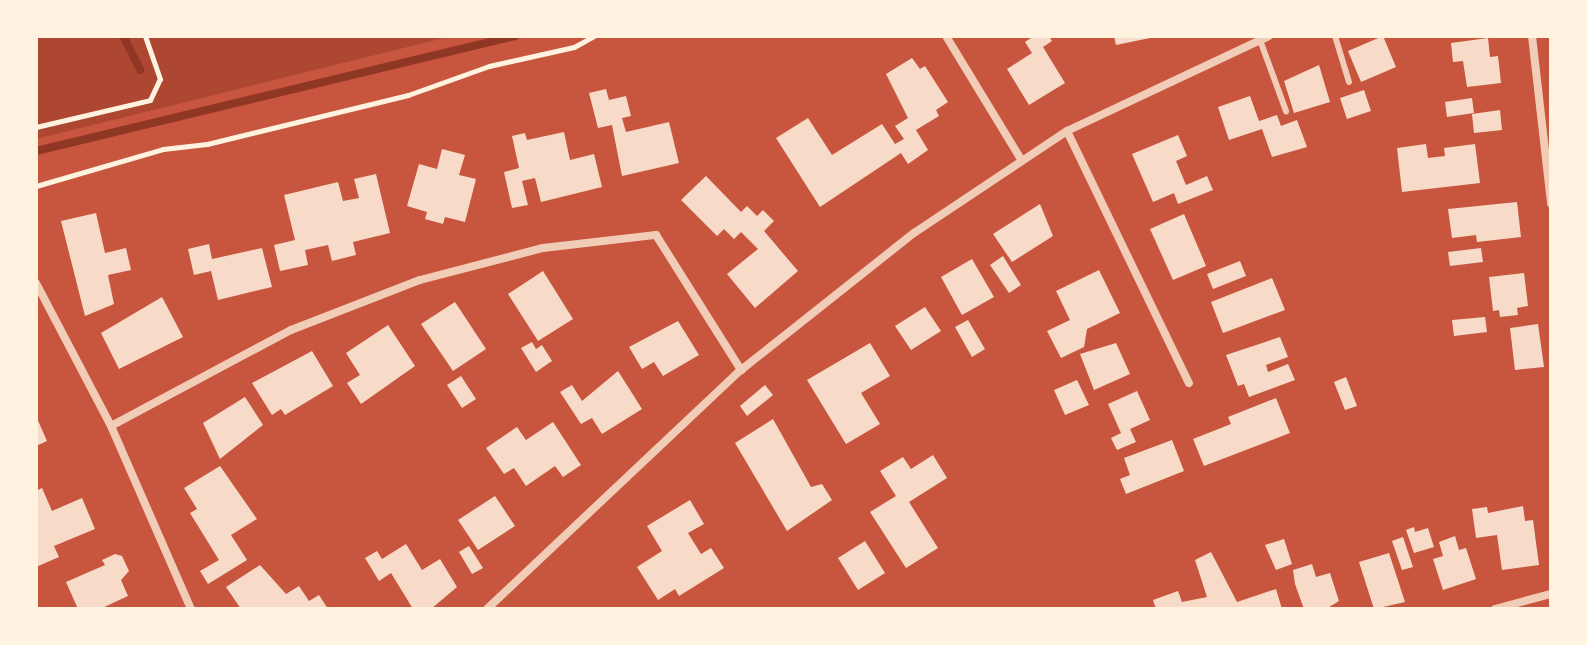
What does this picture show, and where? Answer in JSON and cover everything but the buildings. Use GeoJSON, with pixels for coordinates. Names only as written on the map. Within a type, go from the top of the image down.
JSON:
{"type":"FeatureCollection","features":[{"type":"Feature","properties":{"kind":"street"},"geometry":{"type":"LineString","coordinates":[[946,36],[1022,161]]}},
{"type":"Feature","properties":{"kind":"street"},"geometry":{"type":"LineString","coordinates":[[487,609],[741,370],[914,233],[1067,131],[1269,36]]}},
{"type":"Feature","properties":{"kind":"street"},"geometry":{"type":"LineString","coordinates":[[1532,36],[1551,204]]}},
{"type":"Feature","properties":{"kind":"street"},"geometry":{"type":"LineString","coordinates":[[1067,131],[1189,383]]}},
{"type":"Feature","properties":{"kind":"street"},"geometry":{"type":"LineString","coordinates":[[111,426],[291,330],[420,280],[543,248],[656,235],[741,370]]}},
{"type":"Feature","properties":{"kind":"street"},"geometry":{"type":"LineString","coordinates":[[36,283],[111,426],[191,609]]}},
{"type":"Feature","properties":{"kind":"street"},"geometry":{"type":"LineString","coordinates":[[1495,609],[1551,594]]}},
{"type":"Feature","properties":{"kind":"lane"},"geometry":{"type":"LineString","coordinates":[[1335,36],[1349,82]]}},
{"type":"Feature","properties":{"kind":"lane"},"geometry":{"type":"LineString","coordinates":[[1260,40],[1286,111]]}},
{"type":"Feature","properties":{"kind":"path"},"geometry":{"type":"LineString","coordinates":[[36,127],[150,100],[160,79],[145,36]]}},
{"type":"Feature","properties":{"kind":"path"},"geometry":{"type":"LineString","coordinates":[[36,186],[163,149],[207,144],[408,95],[489,66],[574,47],[594,36]]}},
{"type":"Feature","properties":{"kind":"shaded area"},"geometry":{"type":"Polygon","coordinates":[[[36,36],[452,36],[36,139],[36,36]]]}},
{"type":"Feature","properties":{"kind":"waterway"},"geometry":{"type":"LineString","coordinates":[[123,36],[140,70]]}},
{"type":"Feature","properties":{"kind":"waterway"},"geometry":{"type":"LineString","coordinates":[[36,151],[515,36]]}}]}
